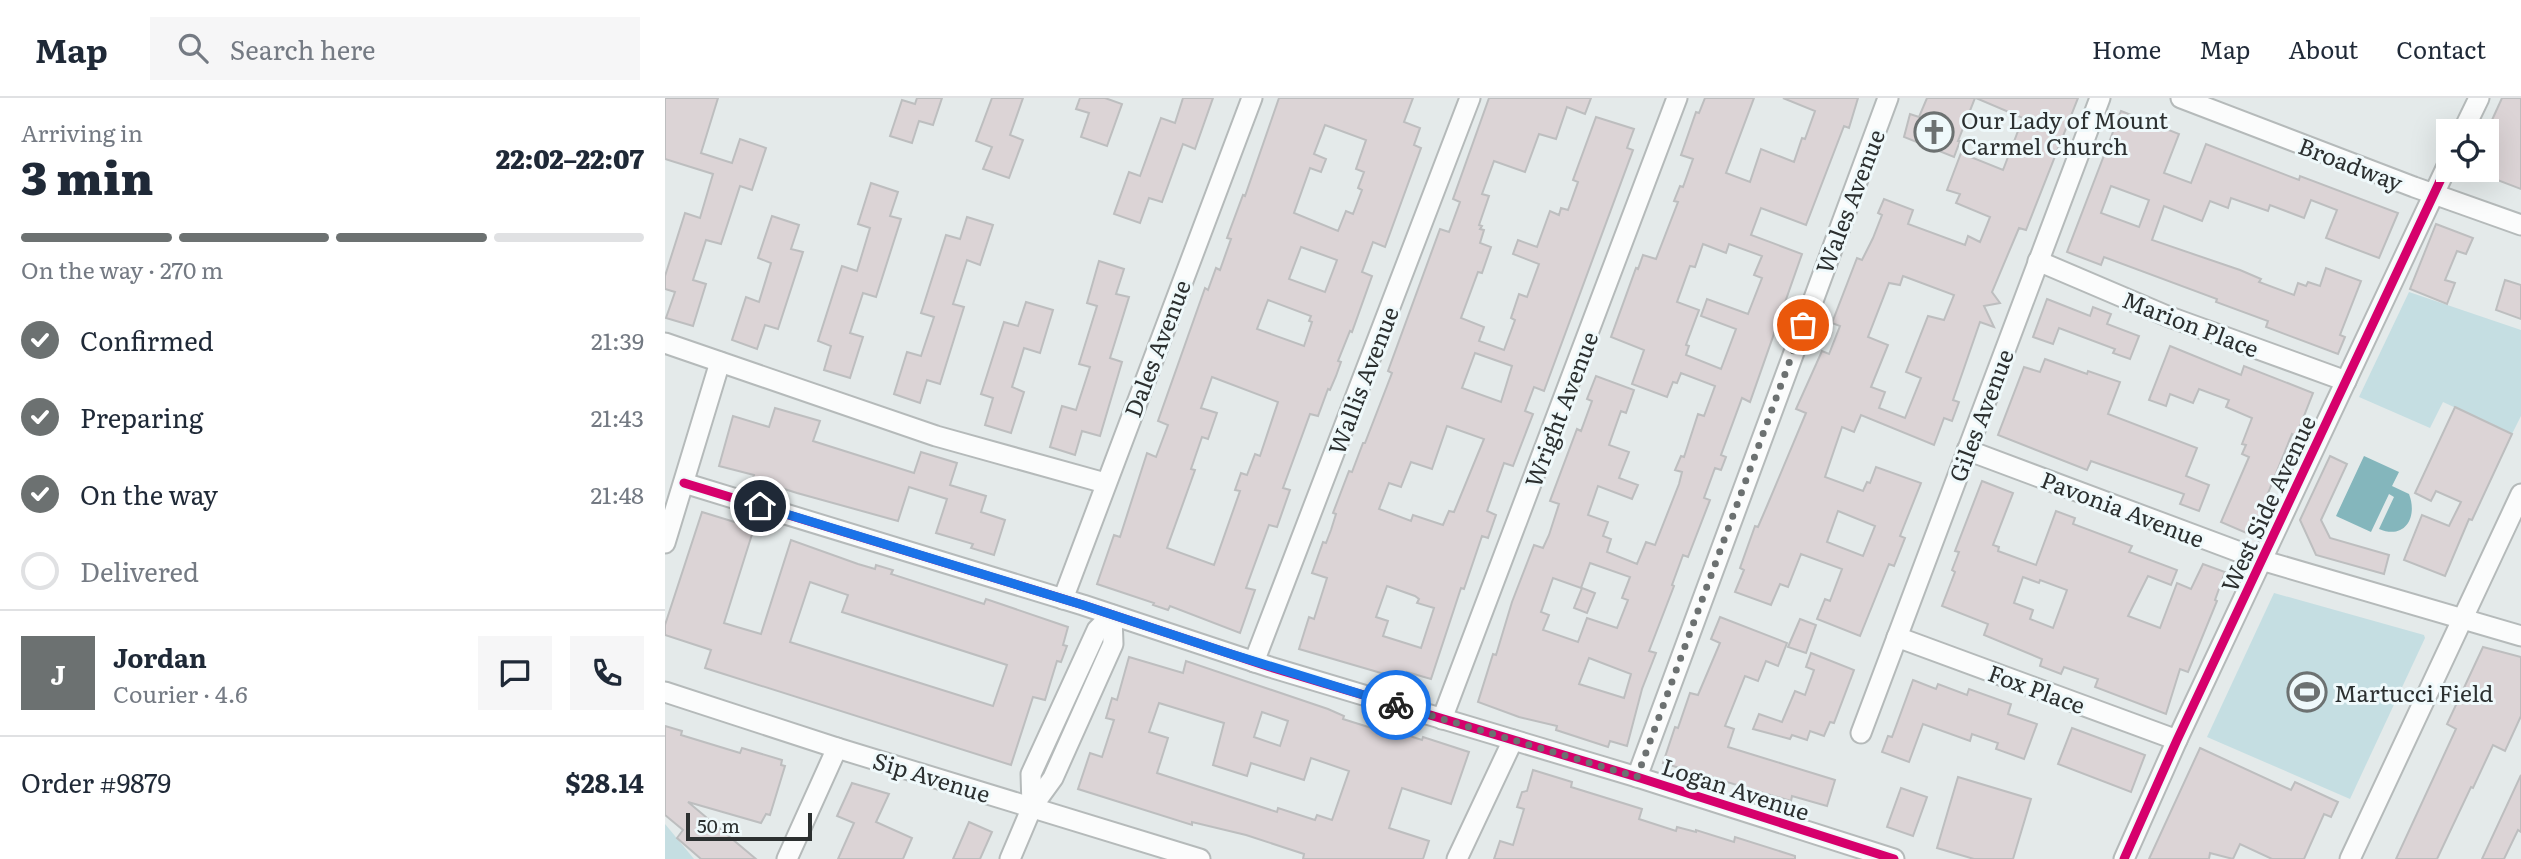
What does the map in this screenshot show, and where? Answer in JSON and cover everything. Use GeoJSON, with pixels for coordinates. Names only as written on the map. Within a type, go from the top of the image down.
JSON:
{"type":"FeatureCollection","features":[{"type":"Feature","properties":{"kind":"street","name":"Dales Avenue"},"geometry":{"type":"LineString","coordinates":[[1063,599],[1252,98]]}},
{"type":"Feature","properties":{"kind":"street","name":"Wallis Avenue"},"geometry":{"type":"LineString","coordinates":[[1254,662],[1470,98]]}},
{"type":"Feature","properties":{"kind":"street","name":"Wright Avenue"},"geometry":{"type":"LineString","coordinates":[[1442,719],[1677,98]]}},
{"type":"Feature","properties":{"kind":"street","name":"Wales Avenue"},"geometry":{"type":"LineString","coordinates":[[1637,777],[1888,98]]}},
{"type":"Feature","properties":{"kind":"street","name":"Giles Avenue"},"geometry":{"type":"LineString","coordinates":[[1861,733],[2100,98]]}},
{"type":"Feature","properties":{"kind":"street","name":"Broadway"},"geometry":{"type":"LineString","coordinates":[[2181,98],[2434,195],[2521,225]]}},
{"type":"Feature","properties":{"kind":"street"},"geometry":{"type":"LineString","coordinates":[[2469,119],[2479,98]]}},
{"type":"Feature","properties":{"kind":"street","name":"West Side Avenue"},"geometry":{"type":"LineString","coordinates":[[2124,859],[2177,740],[2440,182]]}},
{"type":"Feature","properties":{"kind":"street","name":"Marion Place"},"geometry":{"type":"LineString","coordinates":[[2038,261],[2168,316],[2346,381]]}},
{"type":"Feature","properties":{"kind":"street"},"geometry":{"type":"LineString","coordinates":[[665,343],[936,436],[1105,483]]}},
{"type":"Feature","properties":{"kind":"street"},"geometry":{"type":"LineString","coordinates":[[665,544],[720,362]]}},
{"type":"Feature","properties":{"kind":"street","name":"Pavonia Avenue"},"geometry":{"type":"LineString","coordinates":[[1967,450],[2261,560],[2521,636]]}},
{"type":"Feature","properties":{"kind":"street","name":"Logan Avenue"},"geometry":{"type":"LineString","coordinates":[[684,483],[1894,859]]}},
{"type":"Feature","properties":{"kind":"street"},"geometry":{"type":"LineString","coordinates":[[2350,859],[2521,494]]}},
{"type":"Feature","properties":{"kind":"street"},"geometry":{"type":"LineString","coordinates":[[1010,859],[1032,807],[1031,774],[1097,630],[1112,615]]}},
{"type":"Feature","properties":{"kind":"street","name":"Fox Place"},"geometry":{"type":"LineString","coordinates":[[1897,637],[2177,740]]}},
{"type":"Feature","properties":{"kind":"street","name":"Sip Avenue"},"geometry":{"type":"LineString","coordinates":[[665,692],[837,748],[1200,859]]}},
{"type":"Feature","properties":{"kind":"street"},"geometry":{"type":"LineString","coordinates":[[1457,859],[1513,740]]}},
{"type":"Feature","properties":{"kind":"street"},"geometry":{"type":"LineString","coordinates":[[787,859],[837,748]]}},
{"type":"Feature","properties":{"kind":"shaded area"},"geometry":{"type":"Polygon","coordinates":[[[2409,292],[2521,330],[2521,416],[2512,434],[2443,402],[2430,428],[2359,397],[2409,292]]]}},
{"type":"Feature","properties":{"kind":"shaded area","name":"Martucci Field"},"geometry":{"type":"Polygon","coordinates":[[[2274,593],[2424,635],[2425,638],[2350,799],[2207,737],[2274,593]]]}},
{"type":"Feature","properties":{"kind":"shaded area"},"geometry":{"type":"Polygon","coordinates":[[[665,824],[694,859],[665,859],[665,824]]]}},
{"type":"Feature","properties":{"kind":"water"},"geometry":{"type":"Polygon","coordinates":[[[2364,456],[2399,472],[2392,486],[2409,494],[2412,511],[2402,529],[2388,532],[2379,529],[2394,497],[2389,494],[2371,532],[2336,516],[2364,456]]]}},
{"type":"Feature","properties":{"kind":"building"},"geometry":{"type":"Polygon","coordinates":[[[665,98],[718,98],[701,153],[732,163],[740,139],[766,148],[752,190],[740,186],[721,244],[706,240],[693,280],[706,284],[693,326],[666,318],[675,292],[665,289],[665,276],[685,213],[700,218],[713,174],[665,159],[665,98]]]}},
{"type":"Feature","properties":{"kind":"building"},"geometry":{"type":"Polygon","coordinates":[[[917,98],[942,98],[933,125],[919,121],[912,143],[890,136],[902,100],[915,104],[917,98]]]}},
{"type":"Feature","properties":{"kind":"building"},"geometry":{"type":"Polygon","coordinates":[[[992,98],[1023,98],[1010,135],[1023,140],[1009,178],[983,169],[992,147],[976,141],[992,98]]]}},
{"type":"Feature","properties":{"kind":"building"},"geometry":{"type":"Polygon","coordinates":[[[1080,98],[1105,98],[1122,104],[1107,146],[1081,137],[1089,113],[1076,109],[1080,98]]]}},
{"type":"Feature","properties":{"kind":"building"},"geometry":{"type":"Polygon","coordinates":[[[1183,98],[1213,98],[1195,149],[1183,144],[1162,202],[1149,198],[1140,223],[1114,214],[1129,172],[1140,176],[1161,118],[1175,123],[1183,98]]]}},
{"type":"Feature","properties":{"kind":"building"},"geometry":{"type":"Polygon","coordinates":[[[1279,98],[1413,98],[1404,122],[1420,128],[1414,145],[1421,148],[1385,247],[1373,242],[1362,272],[1372,276],[1352,332],[1350,331],[1338,361],[1341,362],[1330,390],[1328,389],[1318,416],[1310,414],[1283,488],[1290,490],[1277,527],[1269,525],[1246,588],[1255,590],[1240,633],[1170,606],[1168,610],[1097,584],[1114,535],[1120,537],[1147,453],[1156,457],[1168,425],[1158,421],[1205,288],[1208,290],[1216,268],[1220,270],[1231,239],[1227,238],[1243,195],[1245,196],[1279,98]],[[1325,125],[1314,154],[1326,159],[1321,172],[1310,168],[1294,213],[1338,231],[1346,211],[1353,214],[1362,190],[1358,188],[1364,172],[1356,169],[1366,140],[1325,125]],[[1301,247],[1289,279],[1325,292],[1337,260],[1301,247]],[[1268,300],[1257,329],[1304,346],[1312,322],[1309,321],[1311,316],[1268,300]],[[1212,377],[1201,408],[1217,413],[1208,439],[1202,437],[1191,469],[1195,470],[1167,548],[1214,565],[1240,491],[1235,490],[1241,473],[1247,475],[1255,454],[1260,456],[1278,402],[1212,377]]]}},
{"type":"Feature","properties":{"kind":"building"},"geometry":{"type":"Polygon","coordinates":[[[1489,98],[1591,98],[1585,114],[1567,107],[1556,139],[1539,134],[1525,172],[1494,161],[1482,194],[1489,196],[1479,225],[1482,226],[1480,229],[1484,230],[1480,243],[1491,247],[1482,273],[1478,272],[1461,318],[1484,327],[1479,341],[1504,350],[1515,320],[1511,318],[1519,294],[1527,297],[1539,264],[1513,254],[1518,240],[1537,247],[1550,211],[1559,215],[1561,208],[1568,210],[1578,182],[1573,180],[1596,117],[1634,129],[1627,148],[1633,150],[1544,391],[1534,387],[1525,411],[1533,414],[1513,466],[1504,463],[1487,511],[1496,515],[1488,538],[1482,536],[1464,589],[1461,588],[1431,679],[1407,672],[1405,680],[1299,649],[1309,617],[1314,619],[1327,578],[1312,573],[1323,542],[1326,543],[1331,530],[1336,514],[1333,513],[1349,471],[1352,472],[1365,443],[1392,373],[1388,371],[1440,229],[1449,232],[1460,202],[1453,199],[1489,98]],[[1475,353],[1462,388],[1501,402],[1512,366],[1475,353]],[[1447,426],[1432,469],[1411,462],[1401,487],[1389,483],[1379,509],[1411,521],[1413,515],[1443,525],[1449,511],[1454,512],[1484,439],[1447,426]],[[1387,586],[1376,617],[1388,621],[1383,636],[1421,648],[1434,608],[1417,603],[1419,599],[1415,596],[1387,586]]]}},
{"type":"Feature","properties":{"kind":"building"},"geometry":{"type":"Polygon","coordinates":[[[1705,98],[1754,98],[1726,173],[1750,182],[1761,149],[1794,162],[1802,138],[1805,139],[1815,111],[1783,98],[1858,98],[1849,128],[1844,126],[1806,225],[1761,208],[1751,235],[1802,254],[1750,402],[1742,398],[1721,455],[1726,457],[1721,470],[1715,468],[1704,498],[1710,500],[1688,557],[1683,555],[1672,585],[1674,586],[1649,651],[1656,653],[1642,689],[1627,746],[1610,741],[1608,747],[1556,730],[1557,726],[1519,717],[1478,702],[1534,545],[1543,548],[1549,535],[1559,504],[1550,501],[1577,429],[1581,431],[1592,401],[1587,399],[1596,376],[1634,390],[1626,413],[1621,411],[1609,445],[1629,452],[1619,478],[1638,485],[1632,499],[1598,486],[1588,515],[1608,522],[1603,536],[1611,539],[1607,552],[1637,564],[1646,542],[1655,545],[1679,484],[1682,472],[1675,470],[1681,456],[1684,457],[1698,414],[1704,416],[1715,386],[1681,373],[1677,383],[1673,382],[1667,397],[1632,384],[1644,350],[1611,337],[1643,255],[1656,259],[1678,202],[1674,201],[1680,186],[1683,187],[1693,159],[1681,155],[1696,112],[1699,113],[1705,98]],[[1703,244],[1695,267],[1690,266],[1677,302],[1699,310],[1686,345],[1689,346],[1686,355],[1721,369],[1736,329],[1701,316],[1707,299],[1748,314],[1762,278],[1754,275],[1762,256],[1729,244],[1726,253],[1703,244]],[[1590,563],[1581,588],[1553,578],[1541,612],[1549,615],[1543,630],[1578,642],[1587,618],[1617,628],[1628,600],[1622,598],[1630,577],[1590,563]],[[1589,658],[1579,684],[1624,698],[1631,674],[1589,658]]]}},
{"type":"Feature","properties":{"kind":"building","name":"Our Lady of Mount Carmel Church"},"geometry":{"type":"Polygon","coordinates":[[[1927,98],[1975,98],[1954,157],[1904,137],[1910,114],[1919,117],[1927,98]]]}},
{"type":"Feature","properties":{"kind":"building"},"geometry":{"type":"Polygon","coordinates":[[[1976,98],[2078,98],[2026,230],[2019,228],[1992,292],[2000,303],[1984,306],[1994,327],[1980,322],[1953,400],[1959,402],[1952,421],[1944,418],[1934,445],[1861,415],[1854,432],[1842,427],[1825,477],[1863,491],[1867,482],[1870,483],[1876,467],[1921,483],[1900,536],[1905,538],[1894,566],[1889,564],[1860,636],[1817,619],[1825,599],[1830,601],[1842,569],[1801,554],[1788,587],[1780,584],[1771,605],[1735,592],[1744,570],[1740,568],[1755,526],[1758,527],[1806,413],[1796,409],[1822,351],[1829,354],[1840,326],[1832,323],[1857,258],[1862,260],[1873,238],[1882,215],[1878,213],[1884,199],[1913,210],[1908,224],[1965,245],[1968,236],[1980,242],[1990,217],[1956,203],[1960,194],[1947,190],[1961,153],[2003,170],[2023,118],[1976,98]],[[1903,276],[1900,285],[1889,283],[1868,337],[1888,345],[1871,387],[1885,392],[1879,408],[1905,418],[1921,378],[1906,372],[1928,316],[1944,320],[1954,295],[1903,276]],[[1838,511],[1827,542],[1863,556],[1875,526],[1838,511]]]}},
{"type":"Feature","properties":{"kind":"building"},"geometry":{"type":"Polygon","coordinates":[[[2502,98],[2521,98],[2521,189],[2499,181],[2499,119],[2492,119],[2502,98]]]}},
{"type":"Feature","properties":{"kind":"building"},"geometry":{"type":"Polygon","coordinates":[[[2121,111],[2179,134],[2164,173],[2191,183],[2206,144],[2299,180],[2300,176],[2398,213],[2379,258],[2326,238],[2337,210],[2311,200],[2304,218],[2270,205],[2268,211],[2231,198],[2228,208],[2210,201],[2202,221],[2164,206],[2152,240],[2240,270],[2261,279],[2259,282],[2294,295],[2298,283],[2306,286],[2308,282],[2320,286],[2326,268],[2361,281],[2340,335],[2345,337],[2338,354],[2266,327],[2268,321],[2216,302],[2217,299],[2104,257],[2101,265],[2067,252],[2121,111]],[[2111,186],[2101,213],[2139,227],[2149,200],[2111,186]]]}},
{"type":"Feature","properties":{"kind":"building"},"geometry":{"type":"Polygon","coordinates":[[[871,183],[898,192],[890,216],[901,219],[876,297],[863,293],[850,333],[863,337],[850,378],[824,370],[831,346],[818,341],[842,266],[857,271],[870,228],[858,224],[871,183]]]}},
{"type":"Feature","properties":{"kind":"building"},"geometry":{"type":"Polygon","coordinates":[[[772,216],[799,225],[791,249],[803,252],[778,329],[765,325],[757,349],[732,340],[746,297],[759,302],[771,263],[758,258],[772,216]]]}},
{"type":"Feature","properties":{"kind":"building"},"geometry":{"type":"Polygon","coordinates":[[[967,217],[993,225],[980,265],[967,260],[953,304],[964,307],[940,384],[927,380],[920,403],[894,394],[907,352],[921,356],[934,317],[921,313],[946,235],[960,239],[967,217]]]}},
{"type":"Feature","properties":{"kind":"building"},"geometry":{"type":"Polygon","coordinates":[[[2436,224],[2473,238],[2466,254],[2457,251],[2445,280],[2455,283],[2447,304],[2410,289],[2436,224]]]}},
{"type":"Feature","properties":{"kind":"building"},"geometry":{"type":"Polygon","coordinates":[[[1099,261],[1124,269],[1116,294],[1129,297],[1110,358],[1122,362],[1100,436],[1082,431],[1075,455],[1050,447],[1062,406],[1076,410],[1090,367],[1079,364],[1097,306],[1087,303],[1099,261]]]}},
{"type":"Feature","properties":{"kind":"building"},"geometry":{"type":"Polygon","coordinates":[[[2505,280],[2521,285],[2521,319],[2496,310],[2505,280]]]}},
{"type":"Feature","properties":{"kind":"building"},"geometry":{"type":"Polygon","coordinates":[[[2047,299],[2090,316],[2093,307],[2111,314],[2107,324],[2139,336],[2130,359],[2113,353],[2115,349],[2059,328],[2053,344],[2033,337],[2047,299]]]}},
{"type":"Feature","properties":{"kind":"building"},"geometry":{"type":"Polygon","coordinates":[[[1026,302],[1053,310],[1040,353],[1024,348],[1012,387],[1024,392],[1011,433],[985,425],[993,398],[981,394],[1004,322],[1018,326],[1026,302]]]}},
{"type":"Feature","properties":{"kind":"building"},"geometry":{"type":"Polygon","coordinates":[[[2170,346],[2241,375],[2244,366],[2313,393],[2296,436],[2292,434],[2251,535],[2221,522],[2249,457],[2242,454],[2246,445],[2242,444],[2252,418],[2226,407],[2229,400],[2199,389],[2193,403],[2170,394],[2166,406],[2149,400],[2170,346]]]}},
{"type":"Feature","properties":{"kind":"building"},"geometry":{"type":"Polygon","coordinates":[[[2045,359],[2120,382],[2108,414],[2197,448],[2186,476],[2209,485],[2199,511],[2180,504],[2184,494],[2091,461],[2087,470],[1998,435],[2024,367],[2040,372],[2045,359]]]}},
{"type":"Feature","properties":{"kind":"building"},"geometry":{"type":"Polygon","coordinates":[[[2455,407],[2512,434],[2472,520],[2469,519],[2445,576],[2404,560],[2422,515],[2449,526],[2461,502],[2436,491],[2431,501],[2415,493],[2455,407]]]}},
{"type":"Feature","properties":{"kind":"building"},"geometry":{"type":"Polygon","coordinates":[[[775,408],[820,421],[813,441],[914,473],[921,452],[957,463],[950,485],[986,496],[981,512],[1005,520],[994,555],[971,548],[973,544],[936,533],[947,499],[909,487],[898,521],[797,493],[753,479],[754,475],[719,466],[733,416],[769,427],[775,408]]]}},
{"type":"Feature","properties":{"kind":"building"},"geometry":{"type":"Polygon","coordinates":[[[2330,456],[2347,464],[2321,520],[2330,538],[2389,555],[2384,574],[2316,555],[2300,520],[2330,456]]]}},
{"type":"Feature","properties":{"kind":"building"},"geometry":{"type":"Polygon","coordinates":[[[1982,481],[2013,493],[1993,545],[1999,547],[1998,551],[2036,565],[2056,511],[2075,518],[2073,524],[2132,546],[2129,552],[2177,570],[2171,585],[2148,576],[2128,616],[2160,628],[2177,583],[2191,589],[2203,564],[2225,572],[2215,600],[2217,601],[2188,672],[2180,669],[2166,714],[2095,687],[2098,679],[2064,667],[2061,674],[2040,666],[2042,659],[1984,635],[1988,624],[1942,606],[1955,572],[1952,570],[1959,552],[1955,551],[1982,481]],[[2023,577],[2014,603],[2033,610],[2030,619],[2053,628],[2067,590],[2040,580],[2039,583],[2023,577]]]}},
{"type":"Feature","properties":{"kind":"building"},"geometry":{"type":"Polygon","coordinates":[[[702,512],[754,528],[724,623],[761,634],[791,540],[875,569],[876,565],[893,570],[891,574],[984,604],[986,599],[1068,627],[1063,645],[1067,646],[1061,662],[1057,661],[1045,700],[1033,697],[1011,765],[705,668],[711,650],[665,635],[665,625],[702,512]],[[810,582],[790,642],[993,706],[1007,665],[842,612],[848,595],[810,582]]]}},
{"type":"Feature","properties":{"kind":"building"},"geometry":{"type":"Polygon","coordinates":[[[1582,588],[1595,593],[1587,613],[1574,608],[1582,588]]]}},
{"type":"Feature","properties":{"kind":"building"},"geometry":{"type":"Polygon","coordinates":[[[1720,617],[1787,643],[1778,666],[1766,661],[1758,681],[1745,676],[1725,726],[1734,729],[1728,747],[1835,780],[1827,806],[1792,796],[1791,801],[1663,763],[1690,693],[1698,695],[1720,643],[1711,639],[1720,617]]]}},
{"type":"Feature","properties":{"kind":"building"},"geometry":{"type":"Polygon","coordinates":[[[1800,619],[1816,625],[1806,653],[1788,647],[1800,619]]]}},
{"type":"Feature","properties":{"kind":"building"},"geometry":{"type":"Polygon","coordinates":[[[2483,647],[2521,657],[2521,716],[2505,751],[2493,745],[2437,859],[2396,859],[2456,729],[2447,724],[2483,647]]]}},
{"type":"Feature","properties":{"kind":"building"},"geometry":{"type":"Polygon","coordinates":[[[1811,653],[1854,670],[1834,723],[1830,722],[1824,736],[1810,731],[1807,740],[1792,735],[1790,739],[1753,729],[1759,714],[1782,722],[1795,691],[1805,695],[1814,670],[1806,667],[1811,653]]]}},
{"type":"Feature","properties":{"kind":"building"},"geometry":{"type":"Polygon","coordinates":[[[1129,657],[1183,673],[1186,661],[1328,709],[1344,716],[1343,719],[1381,731],[1382,727],[1422,740],[1423,737],[1469,752],[1451,804],[1402,788],[1389,828],[1429,841],[1423,859],[1303,859],[1304,854],[1246,835],[1192,822],[1192,825],[1078,789],[1090,753],[1102,757],[1114,720],[1106,718],[1112,698],[1117,700],[1129,657]],[[1159,703],[1149,732],[1168,738],[1157,773],[1277,812],[1278,808],[1315,820],[1317,815],[1332,820],[1349,771],[1311,758],[1304,780],[1251,763],[1247,776],[1213,765],[1224,723],[1159,703]],[[1262,712],[1254,737],[1280,746],[1288,721],[1262,712]]]}},
{"type":"Feature","properties":{"kind":"building"},"geometry":{"type":"Polygon","coordinates":[[[1913,680],[1936,689],[1938,684],[1967,695],[1969,689],[2011,704],[2008,714],[2037,724],[2024,759],[1996,749],[1998,743],[1972,734],[1970,741],[1923,724],[1909,762],[1882,752],[1888,736],[1892,737],[1913,680]]]}},
{"type":"Feature","properties":{"kind":"building"},"geometry":{"type":"Polygon","coordinates":[[[665,726],[682,731],[681,735],[740,753],[742,748],[782,760],[781,765],[785,766],[770,815],[766,814],[761,823],[688,802],[756,859],[701,859],[677,838],[683,830],[665,815],[665,726]]]}},
{"type":"Feature","properties":{"kind":"building"},"geometry":{"type":"Polygon","coordinates":[[[2072,728],[2145,755],[2131,792],[2058,764],[2072,728]]]}},
{"type":"Feature","properties":{"kind":"building"},"geometry":{"type":"Polygon","coordinates":[[[2200,748],[2291,790],[2295,782],[2338,802],[2331,817],[2324,814],[2304,859],[2272,859],[2240,844],[2233,859],[2210,853],[2209,859],[2149,859],[2200,748]]]}},
{"type":"Feature","properties":{"kind":"building"},"geometry":{"type":"Polygon","coordinates":[[[1533,770],[1572,782],[1571,787],[1642,809],[1639,819],[1676,831],[1677,827],[1696,830],[1734,842],[1735,837],[1795,856],[1795,859],[1494,859],[1500,841],[1513,845],[1524,809],[1517,807],[1522,792],[1527,791],[1533,770]]]}},
{"type":"Feature","properties":{"kind":"building"},"geometry":{"type":"Polygon","coordinates":[[[2521,775],[2521,832],[2518,830],[2504,859],[2482,859],[2521,775]]]}},
{"type":"Feature","properties":{"kind":"building"},"geometry":{"type":"Polygon","coordinates":[[[1958,777],[2031,799],[2013,859],[1974,859],[1937,848],[1958,777]]]}},
{"type":"Feature","properties":{"kind":"building"},"geometry":{"type":"Polygon","coordinates":[[[852,783],[889,794],[876,822],[912,838],[903,859],[838,859],[854,823],[837,816],[852,783]]]}},
{"type":"Feature","properties":{"kind":"building"},"geometry":{"type":"Polygon","coordinates":[[[1901,788],[1927,797],[1913,836],[1887,827],[1901,788]]]}},
{"type":"Feature","properties":{"kind":"building"},"geometry":{"type":"Polygon","coordinates":[[[969,822],[992,832],[980,859],[953,859],[969,822]]]}},
{"type":"Feature","properties":{"kind":"cycle path"},"geometry":{"type":"LineString","coordinates":[[2124,859],[2177,740],[2440,182]]}},
{"type":"Feature","properties":{"kind":"cycle path"},"geometry":{"type":"LineString","coordinates":[[684,483],[1894,859]]}},
{"type":"Feature","properties":{"kind":"way so far"},"geometry":{"type":"LineString","coordinates":[[1396,705],[1637,777],[1803,325]]}},
{"type":"Feature","properties":{"kind":"place","name":"Our Lady of Mount Carmel Church"},"geometry":{"type":"Point","coordinates":[1934,132]}},
{"type":"Feature","properties":{"kind":"place","name":"Martucci Field"},"geometry":{"type":"Point","coordinates":[2307,692]}},
{"type":"Feature","properties":{"kind":"route"},"geometry":{"type":"LineString","coordinates":[[760,506],[1396,705]]}}]}
